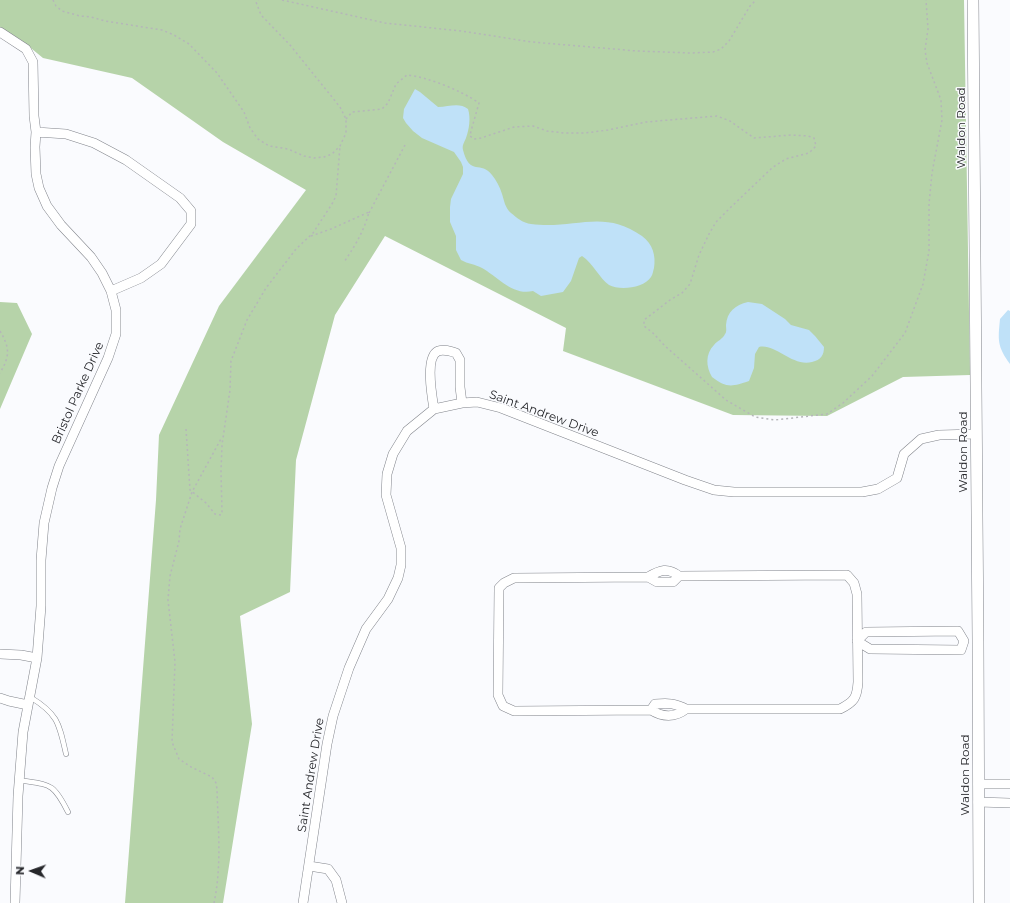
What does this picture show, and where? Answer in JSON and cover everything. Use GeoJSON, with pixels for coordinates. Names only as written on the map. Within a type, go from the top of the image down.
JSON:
{"type":"FeatureCollection","features":[{"type":"Feature","properties":{"kind":"street","name":"Waldon Road"},"geometry":{"type":"LineString","coordinates":[[973,0],[979,903]]}},
{"type":"Feature","properties":{"kind":"street","name":"Bristol Parke Drive"},"geometry":{"type":"LineString","coordinates":[[0,32],[26,49],[33,62],[36,174],[39,188],[47,206],[60,225],[91,257],[102,274],[111,291],[116,310],[116,334],[108,358],[59,466],[44,523],[41,560],[41,606],[37,658],[24,732],[19,780],[15,903]]}},
{"type":"Feature","properties":{"kind":"street"},"geometry":{"type":"LineString","coordinates":[[36,132],[66,134],[94,143],[126,160],[180,198],[191,211],[191,224],[161,264],[141,278],[111,291]]}},
{"type":"Feature","properties":{"kind":"street"},"geometry":{"type":"LineString","coordinates":[[434,409],[430,364],[433,354],[439,351],[446,350],[456,353],[460,360],[460,387],[462,403]]}},
{"type":"Feature","properties":{"kind":"street","name":"Saint Andrew Drive"},"geometry":{"type":"LineString","coordinates":[[304,903],[327,744],[333,716],[366,629],[388,599],[400,571],[401,548],[386,495],[387,474],[393,454],[407,431],[434,409],[462,403],[477,402],[500,408],[714,490],[862,492],[878,489],[897,478],[904,454],[921,439],[939,435],[976,434]]}},
{"type":"Feature","properties":{"kind":"street"},"geometry":{"type":"LineString","coordinates":[[857,641],[857,594],[854,583],[847,575],[679,576],[673,571],[659,570],[648,576],[514,578],[504,583],[499,588],[498,695],[503,706],[514,711],[651,710],[657,714],[670,716],[679,715],[686,710],[840,709],[850,704],[857,696],[857,641],[866,632],[958,631],[964,641],[961,650],[870,649],[857,641]]}},
{"type":"Feature","properties":{"kind":"street"},"geometry":{"type":"LineString","coordinates":[[964,641],[978,641]]}},
{"type":"Feature","properties":{"kind":"street"},"geometry":{"type":"LineString","coordinates":[[0,654],[21,655],[37,658]]}},
{"type":"Feature","properties":{"kind":"street"},"geometry":{"type":"LineString","coordinates":[[0,698],[10,701],[29,701]]}},
{"type":"Feature","properties":{"kind":"street"},"geometry":{"type":"LineString","coordinates":[[978,784],[1010,784]]}},
{"type":"Feature","properties":{"kind":"street"},"geometry":{"type":"LineString","coordinates":[[978,802],[1010,803]]}},
{"type":"Feature","properties":{"kind":"street"},"geometry":{"type":"LineString","coordinates":[[309,866],[328,870],[336,880],[342,903]]}},
{"type":"Feature","properties":{"kind":"lane"},"geometry":{"type":"LineString","coordinates":[[29,701],[43,706],[52,714],[61,730],[66,754]]}},
{"type":"Feature","properties":{"kind":"lane"},"geometry":{"type":"LineString","coordinates":[[19,780],[45,784],[52,787],[60,797],[68,812]]}},
{"type":"Feature","properties":{"kind":"path"},"geometry":{"type":"LineString","coordinates":[[52,0],[62,11],[105,21],[162,30],[189,44],[217,73],[244,112],[250,128],[258,140],[269,146],[314,158],[332,154],[340,146]]}},
{"type":"Feature","properties":{"kind":"path"},"geometry":{"type":"LineString","coordinates":[[186,429],[190,490],[206,503],[216,514],[221,515],[223,435],[230,390],[231,361],[247,320],[275,276],[313,233],[336,196],[340,146],[346,133],[346,119],[340,107],[290,45],[261,15],[256,2],[258,0]]}},
{"type":"Feature","properties":{"kind":"path"},"geometry":{"type":"LineString","coordinates":[[282,0],[385,23],[468,32],[532,42],[637,51],[691,52],[713,52],[721,49],[729,40],[750,6],[756,0]]}},
{"type":"Feature","properties":{"kind":"path"},"geometry":{"type":"LineString","coordinates":[[346,119],[352,112],[382,109],[388,103],[396,84],[407,75],[428,80],[470,96],[479,103],[470,136],[474,139],[514,127],[533,126],[547,131],[585,133],[646,122],[717,116],[730,121],[754,138],[790,135],[808,136],[814,138],[816,146],[809,153],[786,159],[772,167],[716,222],[699,255],[690,284],[682,294],[670,300],[644,320],[644,326],[653,333],[664,346],[726,400],[754,417],[775,420],[827,414],[843,403],[872,376],[890,354],[905,332],[923,284],[929,251],[929,204],[932,173],[942,120],[941,100],[927,63],[925,50],[928,29],[926,0]]}},
{"type":"Feature","properties":{"kind":"path"},"geometry":{"type":"LineString","coordinates":[[344,262],[359,239],[369,213],[405,145]]}},
{"type":"Feature","properties":{"kind":"path"},"geometry":{"type":"LineString","coordinates":[[307,238],[369,213]]}},
{"type":"Feature","properties":{"kind":"path"},"geometry":{"type":"LineString","coordinates":[[0,331],[6,342],[8,352],[6,361],[0,373]]}},
{"type":"Feature","properties":{"kind":"path"},"geometry":{"type":"LineString","coordinates":[[214,903],[220,864],[217,789],[216,783],[212,777],[187,765],[179,759],[172,742],[175,662],[168,600],[168,587],[179,541],[180,529],[192,492],[223,435]]}},
{"type":"Feature","properties":{"kind":"green space"},"geometry":{"type":"Polygon","coordinates":[[[0,0],[964,0],[970,375],[903,377],[827,416],[733,415],[563,351],[566,328],[385,236],[335,315],[296,460],[290,592],[240,616],[252,724],[223,903],[125,903],[156,500],[159,435],[219,306],[306,190],[223,142],[132,78],[43,58],[21,40],[0,27],[0,0]]]}},
{"type":"Feature","properties":{"kind":"green space"},"geometry":{"type":"Polygon","coordinates":[[[0,302],[17,303],[32,334],[0,409],[0,302]]]}},
{"type":"Feature","properties":{"kind":"water"},"geometry":{"type":"Polygon","coordinates":[[[415,89],[438,107],[457,105],[468,109],[469,128],[463,144],[463,150],[466,158],[472,166],[484,169],[492,175],[499,186],[507,209],[511,213],[523,221],[531,224],[547,225],[601,221],[614,223],[628,228],[646,239],[653,250],[655,264],[651,277],[648,281],[638,286],[625,288],[614,287],[609,285],[582,256],[579,258],[571,281],[563,292],[541,296],[533,291],[519,291],[512,288],[482,268],[461,260],[456,250],[456,236],[450,222],[450,207],[451,199],[463,174],[463,167],[454,152],[422,138],[406,123],[403,118],[404,109],[415,89]]]}},
{"type":"Feature","properties":{"kind":"water"},"geometry":{"type":"Polygon","coordinates":[[[748,302],[762,304],[785,319],[791,325],[809,330],[824,347],[821,357],[818,360],[805,363],[771,348],[759,347],[755,354],[754,368],[749,381],[734,385],[725,385],[712,377],[707,361],[709,352],[726,333],[728,316],[732,310],[739,305],[748,302]]]}},
{"type":"Feature","properties":{"kind":"water"},"geometry":{"type":"Polygon","coordinates":[[[1008,310],[1010,311],[1010,364],[999,343],[1000,319],[1008,310]]]}}]}
